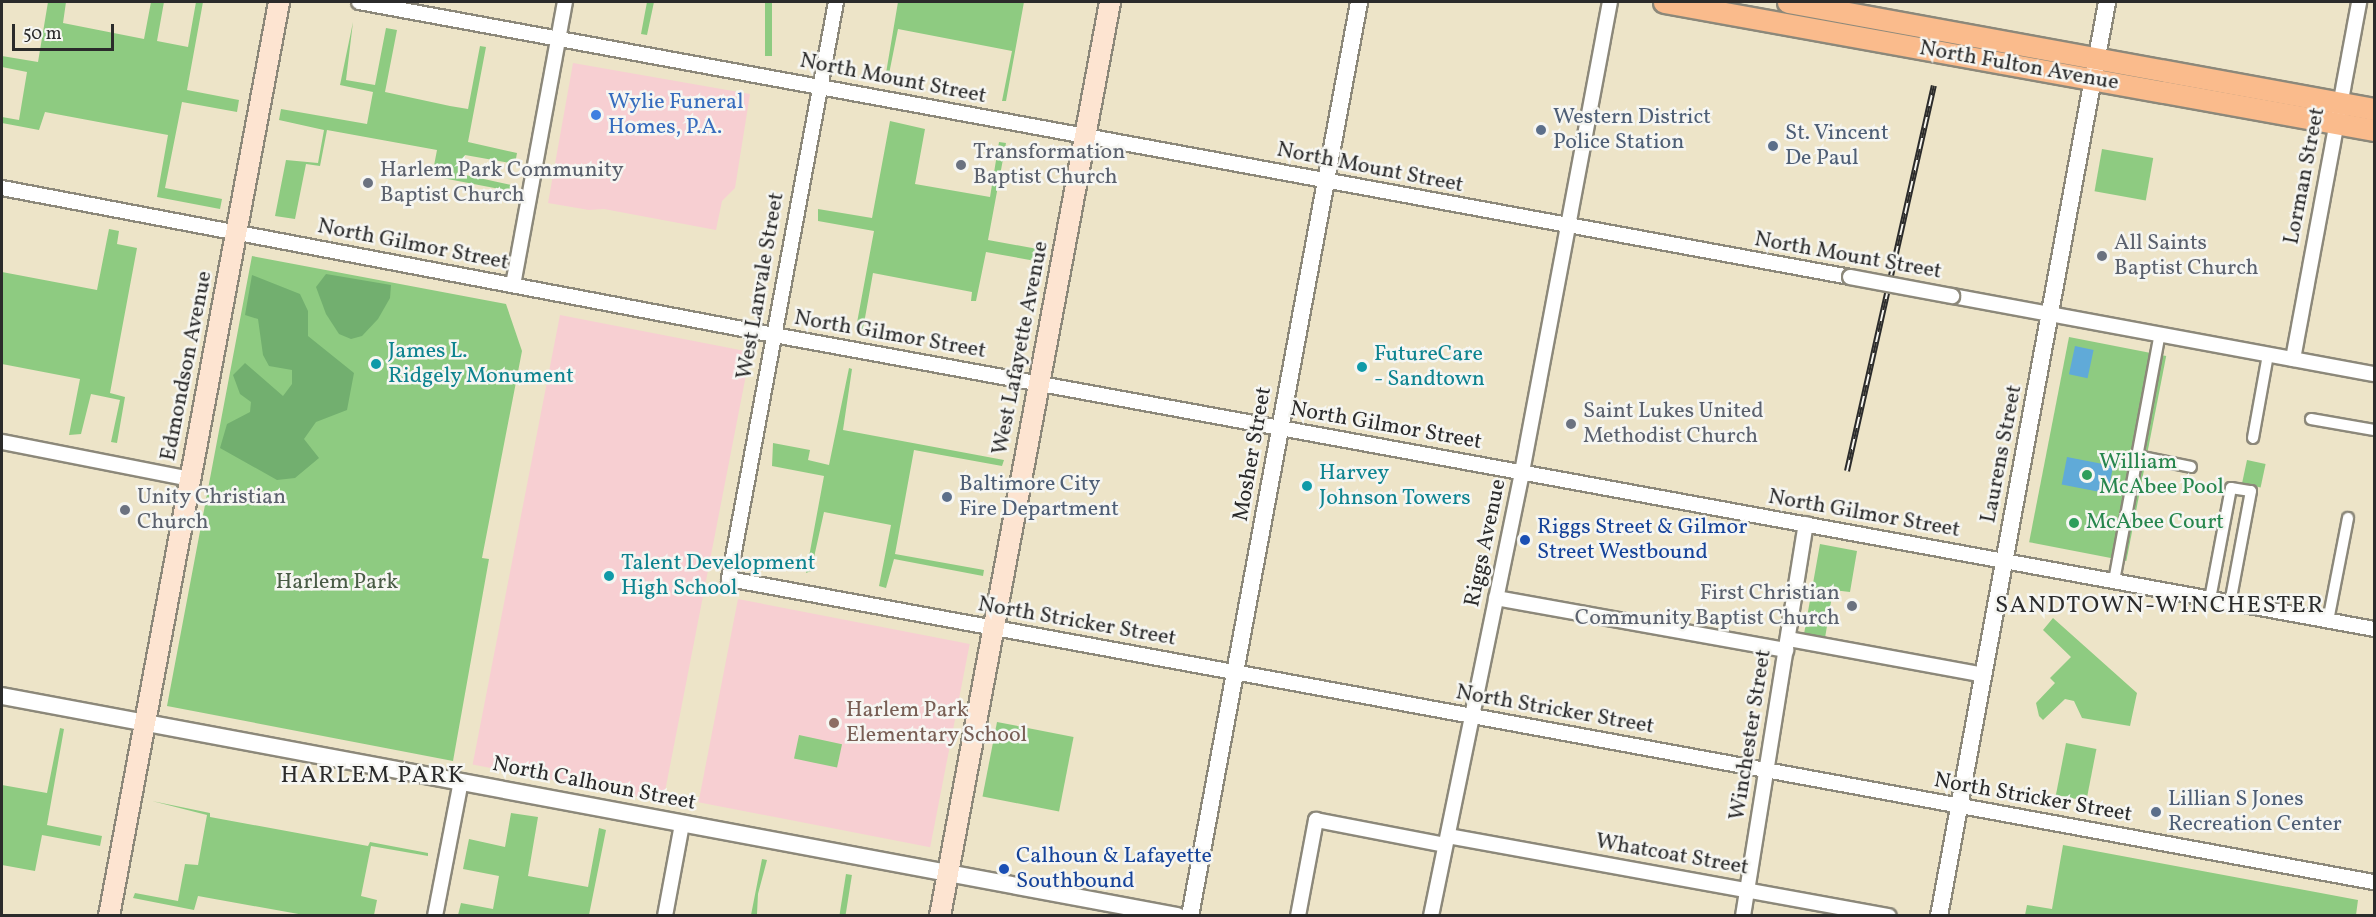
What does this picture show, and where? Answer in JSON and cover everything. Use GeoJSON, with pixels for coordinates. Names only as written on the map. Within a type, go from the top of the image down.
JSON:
{"type":"FeatureCollection","features":[{"type":"Feature","properties":{"kind":"main road","name":"Edmondson Avenue"},"geometry":{"type":"LineString","coordinates":[[109,915],[279,2]]}},
{"type":"Feature","properties":{"kind":"main road","name":"West Lafayette Avenue"},"geometry":{"type":"LineString","coordinates":[[940,915],[1110,2]]}},
{"type":"Feature","properties":{"kind":"main road","name":"North Fulton Avenue"},"geometry":{"type":"LineString","coordinates":[[1664,2],[2093,79],[2339,113],[2374,109]]}},
{"type":"Feature","properties":{"kind":"main road","name":"North Fulton Avenue"},"geometry":{"type":"LineString","coordinates":[[1788,2],[1854,8],[2097,58],[2339,113],[2374,130]]}},
{"type":"Feature","properties":{"kind":"street","name":"North Mount Street"},"geometry":{"type":"LineString","coordinates":[[359,2],[2374,374]]}},
{"type":"Feature","properties":{"kind":"street"},"geometry":{"type":"LineString","coordinates":[[513,285],[565,2]]}},
{"type":"Feature","properties":{"kind":"street","name":"West Lanvale Street"},"geometry":{"type":"LineString","coordinates":[[729,579],[836,2]]}},
{"type":"Feature","properties":{"kind":"street","name":"Mosher Street"},"geometry":{"type":"LineString","coordinates":[[1190,915],[1359,2]]}},
{"type":"Feature","properties":{"kind":"street","name":"Riggs Avenue"},"geometry":{"type":"LineString","coordinates":[[1431,915],[1522,472],[1610,2]]}},
{"type":"Feature","properties":{"kind":"street","name":"Laurens Street"},"geometry":{"type":"LineString","coordinates":[[1940,915],[2107,2]]}},
{"type":"Feature","properties":{"kind":"street","name":"Lorman Street"},"geometry":{"type":"LineString","coordinates":[[2293,359],[2360,2]]}},
{"type":"Feature","properties":{"kind":"street"},"geometry":{"type":"LineString","coordinates":[[1848,35],[1854,8]]}},
{"type":"Feature","properties":{"kind":"street","name":"North Gilmor Street"},"geometry":{"type":"LineString","coordinates":[[2,188],[774,335],[2374,629]]}},
{"type":"Feature","properties":{"kind":"street"},"geometry":{"type":"LineString","coordinates":[[2114,581],[2160,334]]}},
{"type":"Feature","properties":{"kind":"street"},"geometry":{"type":"LineString","coordinates":[[2253,438],[2268,354]]}},
{"type":"Feature","properties":{"kind":"street"},"geometry":{"type":"LineString","coordinates":[[2311,419],[2374,430]]}},
{"type":"Feature","properties":{"kind":"street"},"geometry":{"type":"LineString","coordinates":[[2,442],[190,479]]}},
{"type":"Feature","properties":{"kind":"street"},"geometry":{"type":"LineString","coordinates":[[2137,456],[2191,467]]}},
{"type":"Feature","properties":{"kind":"street"},"geometry":{"type":"LineString","coordinates":[[2210,599],[2231,488],[2251,491],[2230,603]]}},
{"type":"Feature","properties":{"kind":"street"},"geometry":{"type":"LineString","coordinates":[[2328,621],[2348,518]]}},
{"type":"Feature","properties":{"kind":"street","name":"Winchester Street"},"geometry":{"type":"LineString","coordinates":[[1743,915],[1806,524]]}},
{"type":"Feature","properties":{"kind":"street","name":"North Stricker Street"},"geometry":{"type":"LineString","coordinates":[[729,579],[2374,882]]}},
{"type":"Feature","properties":{"kind":"street"},"geometry":{"type":"LineString","coordinates":[[1496,598],[1984,675]]}},
{"type":"Feature","properties":{"kind":"street","name":"North Calhoun Street"},"geometry":{"type":"LineString","coordinates":[[2,696],[1178,915]]}},
{"type":"Feature","properties":{"kind":"street"},"geometry":{"type":"LineString","coordinates":[[435,915],[461,781]]}},
{"type":"Feature","properties":{"kind":"street","name":"Whatcoat Street"},"geometry":{"type":"LineString","coordinates":[[1298,915],[1316,820],[1889,915]]}},
{"type":"Feature","properties":{"kind":"street"},"geometry":{"type":"LineString","coordinates":[[665,915],[682,824]]}},
{"type":"Feature","properties":{"kind":"shaded area"},"geometry":{"type":"Polygon","coordinates":[[[573,63],[750,94],[735,188],[722,201],[716,230],[604,209],[589,210],[548,203],[573,63]]]}},
{"type":"Feature","properties":{"kind":"shaded area","name":"Talent Development High School"},"geometry":{"type":"Polygon","coordinates":[[[560,315],[750,352],[663,802],[473,765],[560,315]]]}},
{"type":"Feature","properties":{"kind":"shaded area","name":"Harlem Park Elementary School"},"geometry":{"type":"Polygon","coordinates":[[[738,599],[970,644],[930,847],[699,802],[738,599]]]}},
{"type":"Feature","properties":{"kind":"green space"},"geometry":{"type":"Polygon","coordinates":[[[48,2],[66,2],[63,23],[144,39],[151,2],[164,2],[157,41],[188,47],[196,2],[203,2],[187,90],[239,100],[237,112],[182,102],[165,188],[222,199],[220,209],[157,197],[168,135],[45,112],[39,130],[2,123],[2,117],[19,120],[27,72],[2,67],[2,56],[38,62],[48,2]]]}},
{"type":"Feature","properties":{"kind":"green space"},"geometry":{"type":"Polygon","coordinates":[[[647,2],[654,2],[647,35],[641,34],[647,2]]]}},
{"type":"Feature","properties":{"kind":"green space"},"geometry":{"type":"Polygon","coordinates":[[[765,2],[772,2],[772,56],[765,56],[765,2]]]}},
{"type":"Feature","properties":{"kind":"green space"},"geometry":{"type":"Polygon","coordinates":[[[898,2],[1024,2],[1006,101],[1002,101],[1012,51],[898,29],[888,79],[885,79],[898,2]]]}},
{"type":"Feature","properties":{"kind":"green space"},"geometry":{"type":"Polygon","coordinates":[[[353,22],[346,80],[375,85],[386,28],[397,30],[385,92],[450,106],[468,109],[480,46],[486,47],[468,142],[517,153],[515,164],[465,155],[461,174],[511,185],[510,191],[432,176],[437,150],[327,130],[320,166],[306,164],[295,219],[275,216],[286,160],[318,163],[324,130],[279,120],[281,109],[367,124],[373,92],[340,85],[353,22]]]}},
{"type":"Feature","properties":{"kind":"green space"},"geometry":{"type":"Polygon","coordinates":[[[890,121],[925,129],[915,184],[990,197],[999,142],[1006,143],[988,240],[1043,250],[1041,262],[986,252],[976,301],[971,301],[972,292],[873,273],[863,329],[856,328],[874,231],[818,221],[818,209],[872,218],[890,121]]]}},
{"type":"Feature","properties":{"kind":"green space"},"geometry":{"type":"Polygon","coordinates":[[[2102,149],[2153,158],[2146,200],[2095,191],[2102,149]]]}},
{"type":"Feature","properties":{"kind":"green space"},"geometry":{"type":"Polygon","coordinates":[[[109,229],[119,231],[117,244],[137,248],[110,393],[125,397],[117,443],[111,442],[120,400],[91,394],[81,434],[69,435],[80,379],[2,364],[2,272],[97,290],[109,229]]]}},
{"type":"Feature","properties":{"kind":"green space","name":"Harlem Park"},"geometry":{"type":"Polygon","coordinates":[[[252,256],[506,304],[522,351],[482,558],[489,559],[453,761],[167,706],[252,256]]]}},
{"type":"Feature","properties":{"kind":"green space"},"geometry":{"type":"Polygon","coordinates":[[[326,274],[391,285],[390,298],[378,319],[362,336],[351,339],[339,334],[326,314],[316,287],[326,274]]]}},
{"type":"Feature","properties":{"kind":"green space"},"geometry":{"type":"Polygon","coordinates":[[[252,275],[300,294],[308,311],[308,336],[354,373],[347,410],[316,422],[304,439],[319,458],[295,478],[277,480],[220,448],[227,424],[250,412],[251,402],[240,394],[233,375],[245,363],[283,396],[292,384],[292,370],[269,366],[263,355],[258,319],[245,315],[252,275]]]}},
{"type":"Feature","properties":{"kind":"green space"},"geometry":{"type":"Polygon","coordinates":[[[2069,337],[2166,356],[2126,561],[2029,542],[2069,337]]]}},
{"type":"Feature","properties":{"kind":"green space"},"geometry":{"type":"Polygon","coordinates":[[[849,368],[852,369],[843,430],[1004,460],[1002,466],[914,450],[895,554],[984,570],[983,576],[894,559],[886,588],[879,586],[891,525],[824,512],[811,571],[806,573],[824,476],[772,466],[773,443],[810,450],[808,460],[829,465],[849,368]]]}},
{"type":"Feature","properties":{"kind":"green space"},"geometry":{"type":"Polygon","coordinates":[[[2247,460],[2266,464],[2261,487],[2242,483],[2247,460]]]}},
{"type":"Feature","properties":{"kind":"green space"},"geometry":{"type":"Polygon","coordinates":[[[1820,544],[1857,551],[1850,592],[1833,590],[1825,638],[1804,634],[1820,544]]]}},
{"type":"Feature","properties":{"kind":"green space"},"geometry":{"type":"Polygon","coordinates":[[[2053,618],[2137,693],[2130,726],[2082,718],[2074,701],[2065,699],[2043,720],[2039,716],[2036,703],[2055,683],[2050,678],[2071,657],[2043,630],[2053,618]]]}},
{"type":"Feature","properties":{"kind":"green space"},"geometry":{"type":"Polygon","coordinates":[[[997,722],[1074,737],[1059,811],[982,797],[997,722]]]}},
{"type":"Feature","properties":{"kind":"green space"},"geometry":{"type":"Polygon","coordinates":[[[60,728],[64,729],[47,825],[102,836],[100,846],[42,835],[35,871],[2,865],[2,785],[47,793],[60,728]]]}},
{"type":"Feature","properties":{"kind":"green space"},"geometry":{"type":"Polygon","coordinates":[[[799,735],[842,744],[837,768],[794,758],[799,735]]]}},
{"type":"Feature","properties":{"kind":"green space"},"geometry":{"type":"Polygon","coordinates":[[[2066,743],[2096,749],[2086,801],[2056,795],[2066,743]]]}},
{"type":"Feature","properties":{"kind":"green space"},"geometry":{"type":"Polygon","coordinates":[[[152,801],[210,813],[210,817],[368,846],[370,842],[428,853],[428,856],[371,846],[361,896],[377,900],[374,915],[304,915],[198,896],[194,910],[133,898],[135,893],[178,901],[185,864],[198,865],[207,815],[152,801]]]}},
{"type":"Feature","properties":{"kind":"green space"},"geometry":{"type":"Polygon","coordinates":[[[511,813],[538,817],[528,876],[588,887],[599,828],[606,830],[589,915],[458,915],[461,903],[493,909],[499,876],[463,869],[469,839],[505,847],[511,813]]]}},
{"type":"Feature","properties":{"kind":"green space"},"geometry":{"type":"Polygon","coordinates":[[[2063,845],[2358,900],[2356,915],[2025,915],[2027,905],[2052,909],[2063,845]]]}},
{"type":"Feature","properties":{"kind":"green space"},"geometry":{"type":"Polygon","coordinates":[[[762,859],[767,860],[758,894],[757,914],[761,915],[751,915],[762,859]]]}},
{"type":"Feature","properties":{"kind":"green space"},"geometry":{"type":"Polygon","coordinates":[[[846,874],[852,875],[845,916],[839,915],[846,874]]]}},
{"type":"Feature","properties":{"kind":"water"},"geometry":{"type":"Polygon","coordinates":[[[2075,346],[2094,350],[2088,378],[2069,374],[2075,346]]]}},
{"type":"Feature","properties":{"kind":"water","name":"William McAbee Pool"},"geometry":{"type":"Polygon","coordinates":[[[2067,457],[2113,466],[2108,493],[2062,484],[2067,457]]]}},
{"type":"Feature","properties":{"kind":"railway"},"geometry":{"type":"LineString","coordinates":[[1847,471],[1934,86]]}},
{"type":"Feature","properties":{"kind":"place","name":"Wylie Funeral Homes, P.A."},"geometry":{"type":"Point","coordinates":[596,115]}},
{"type":"Feature","properties":{"kind":"place","name":"Western District Police Station"},"geometry":{"type":"Point","coordinates":[1541,130]}},
{"type":"Feature","properties":{"kind":"place","name":"St. Vincent De Paul"},"geometry":{"type":"Point","coordinates":[1773,146]}},
{"type":"Feature","properties":{"kind":"place","name":"Transformation Baptist Church"},"geometry":{"type":"Point","coordinates":[961,165]}},
{"type":"Feature","properties":{"kind":"place","name":"Harlem Park Community Baptist Church"},"geometry":{"type":"Point","coordinates":[368,183]}},
{"type":"Feature","properties":{"kind":"place","name":"All Saints Baptist Church"},"geometry":{"type":"Point","coordinates":[2102,256]}},
{"type":"Feature","properties":{"kind":"place","name":"James L. Ridgely Monument"},"geometry":{"type":"Point","coordinates":[376,364]}},
{"type":"Feature","properties":{"kind":"place","name":"FutureCare - Sandtown"},"geometry":{"type":"Point","coordinates":[1362,367]}},
{"type":"Feature","properties":{"kind":"place","name":"Saint Lukes United Methodist Church"},"geometry":{"type":"Point","coordinates":[1571,424]}},
{"type":"Feature","properties":{"kind":"place","name":"William McAbee Pool"},"geometry":{"type":"Point","coordinates":[2087,475]}},
{"type":"Feature","properties":{"kind":"place","name":"Harvey Johnson Towers"},"geometry":{"type":"Point","coordinates":[1307,486]}},
{"type":"Feature","properties":{"kind":"place","name":"Baltimore City Fire Department"},"geometry":{"type":"Point","coordinates":[947,497]}},
{"type":"Feature","properties":{"kind":"place","name":"Unity Christian Church"},"geometry":{"type":"Point","coordinates":[125,510]}},
{"type":"Feature","properties":{"kind":"place","name":"McAbee Court"},"geometry":{"type":"Point","coordinates":[2074,523]}},
{"type":"Feature","properties":{"kind":"place","name":"Riggs Street & Gilmor Street Westbound"},"geometry":{"type":"Point","coordinates":[1525,540]}},
{"type":"Feature","properties":{"kind":"place","name":"Talent Development High School"},"geometry":{"type":"Point","coordinates":[609,576]}},
{"type":"Feature","properties":{"kind":"place","name":"First Christian Community Baptist Church"},"geometry":{"type":"Point","coordinates":[1852,606]}},
{"type":"Feature","properties":{"kind":"place","name":"Harlem Park Elementary School"},"geometry":{"type":"Point","coordinates":[834,723]}},
{"type":"Feature","properties":{"kind":"place","name":"Lillian S Jones Recreation Center"},"geometry":{"type":"Point","coordinates":[2156,812]}},
{"type":"Feature","properties":{"kind":"place","name":"Calhoun & Lafayette Southbound"},"geometry":{"type":"Point","coordinates":[1004,869]}},
{"type":"Feature","properties":{"kind":"district","name":"SANDTOWN-WINCHESTER"},"geometry":{"type":"Point","coordinates":[2160,607]}},
{"type":"Feature","properties":{"kind":"district","name":"HARLEM PARK"},"geometry":{"type":"Point","coordinates":[373,777]}}]}
